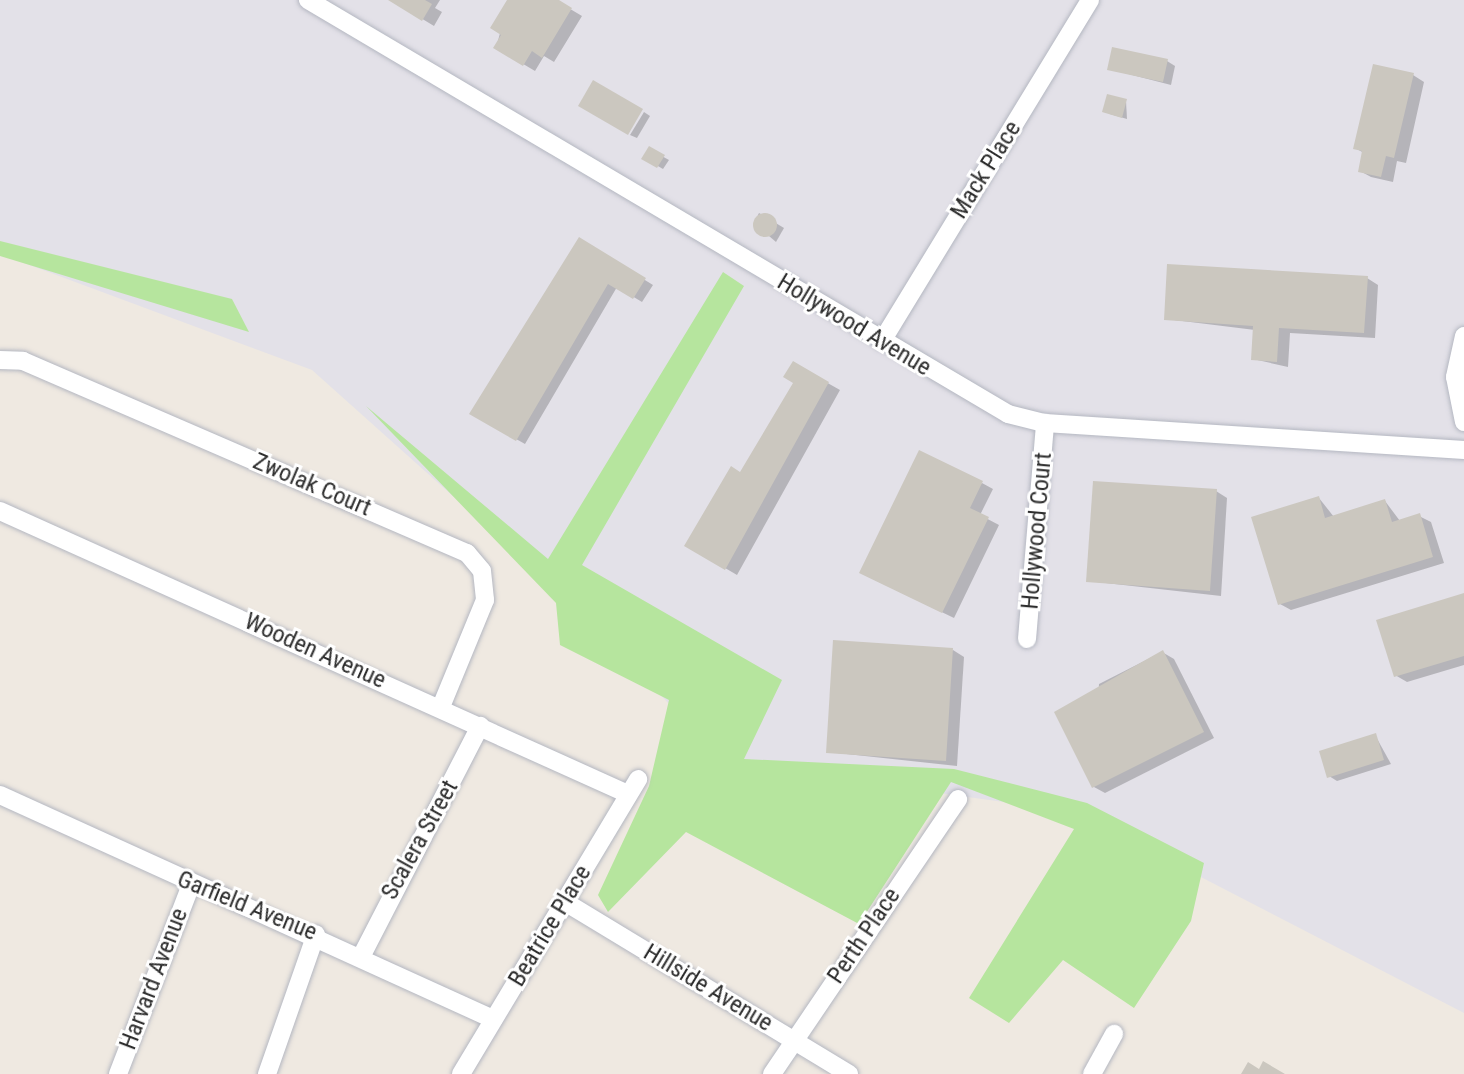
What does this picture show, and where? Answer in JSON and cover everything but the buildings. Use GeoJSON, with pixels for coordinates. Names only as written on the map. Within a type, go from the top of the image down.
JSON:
{"type":"FeatureCollection","features":[{"type":"Feature","properties":{"kind":"street","name":"Hollywood Avenue"},"geometry":{"type":"LineString","coordinates":[[308,0],[1008,414],[1045,423],[1464,450]]}},
{"type":"Feature","properties":{"kind":"street","name":"Mack Place"},"geometry":{"type":"LineString","coordinates":[[882,341],[1090,0]]}},
{"type":"Feature","properties":{"kind":"street"},"geometry":{"type":"LineString","coordinates":[[1464,336],[1455,377],[1464,422]]}},
{"type":"Feature","properties":{"kind":"street","name":"Zwolak Court"},"geometry":{"type":"LineString","coordinates":[[0,360],[23,361],[467,553],[482,571],[485,600],[441,707]]}},
{"type":"Feature","properties":{"kind":"street","name":"Hollywood Court"},"geometry":{"type":"LineString","coordinates":[[1027,639],[1045,423]]}},
{"type":"Feature","properties":{"kind":"street","name":"Wooden Avenue"},"geometry":{"type":"LineString","coordinates":[[0,511],[480,726],[633,787]]}},
{"type":"Feature","properties":{"kind":"street","name":"Scalera Street"},"geometry":{"type":"LineString","coordinates":[[362,955],[409,851],[445,798],[480,726]]}},
{"type":"Feature","properties":{"kind":"street","name":"Beatrice Place"},"geometry":{"type":"LineString","coordinates":[[461,1074],[633,787]]}},
{"type":"Feature","properties":{"kind":"street","name":"Garfield Avenue"},"geometry":{"type":"LineString","coordinates":[[0,795],[191,885],[316,934],[493,1019]]}},
{"type":"Feature","properties":{"kind":"street","name":"Perth Place"},"geometry":{"type":"LineString","coordinates":[[772,1074],[958,799]]}},
{"type":"Feature","properties":{"kind":"street","name":"Harvard Avenue"},"geometry":{"type":"LineString","coordinates":[[118,1074],[191,885]]}},
{"type":"Feature","properties":{"kind":"street","name":"Hillside Avenue"},"geometry":{"type":"LineString","coordinates":[[565,902],[849,1074]]}},
{"type":"Feature","properties":{"kind":"street"},"geometry":{"type":"LineString","coordinates":[[267,1074],[316,934]]}},
{"type":"Feature","properties":{"kind":"street"},"geometry":{"type":"LineString","coordinates":[[1092,1074],[1114,1034]]}},
{"type":"Feature","properties":{"kind":"shaded area"},"geometry":{"type":"Polygon","coordinates":[[[0,0],[1464,0],[1464,1013],[1075,812],[724,763],[588,617],[312,370],[0,254],[0,0]]]}},
{"type":"Feature","properties":{"kind":"green space"},"geometry":{"type":"Polygon","coordinates":[[[0,241],[232,299],[249,332],[0,256],[0,241]]]}},
{"type":"Feature","properties":{"kind":"green space"},"geometry":{"type":"Polygon","coordinates":[[[723,272],[744,286],[582,565],[782,680],[744,759],[954,769],[1087,803],[1204,863],[1191,921],[1134,1008],[1063,960],[1009,1023],[969,998],[1074,829],[951,782],[859,924],[686,832],[608,912],[598,895],[649,786],[669,700],[560,645],[556,603],[366,406],[548,559],[723,272]]]}}]}
